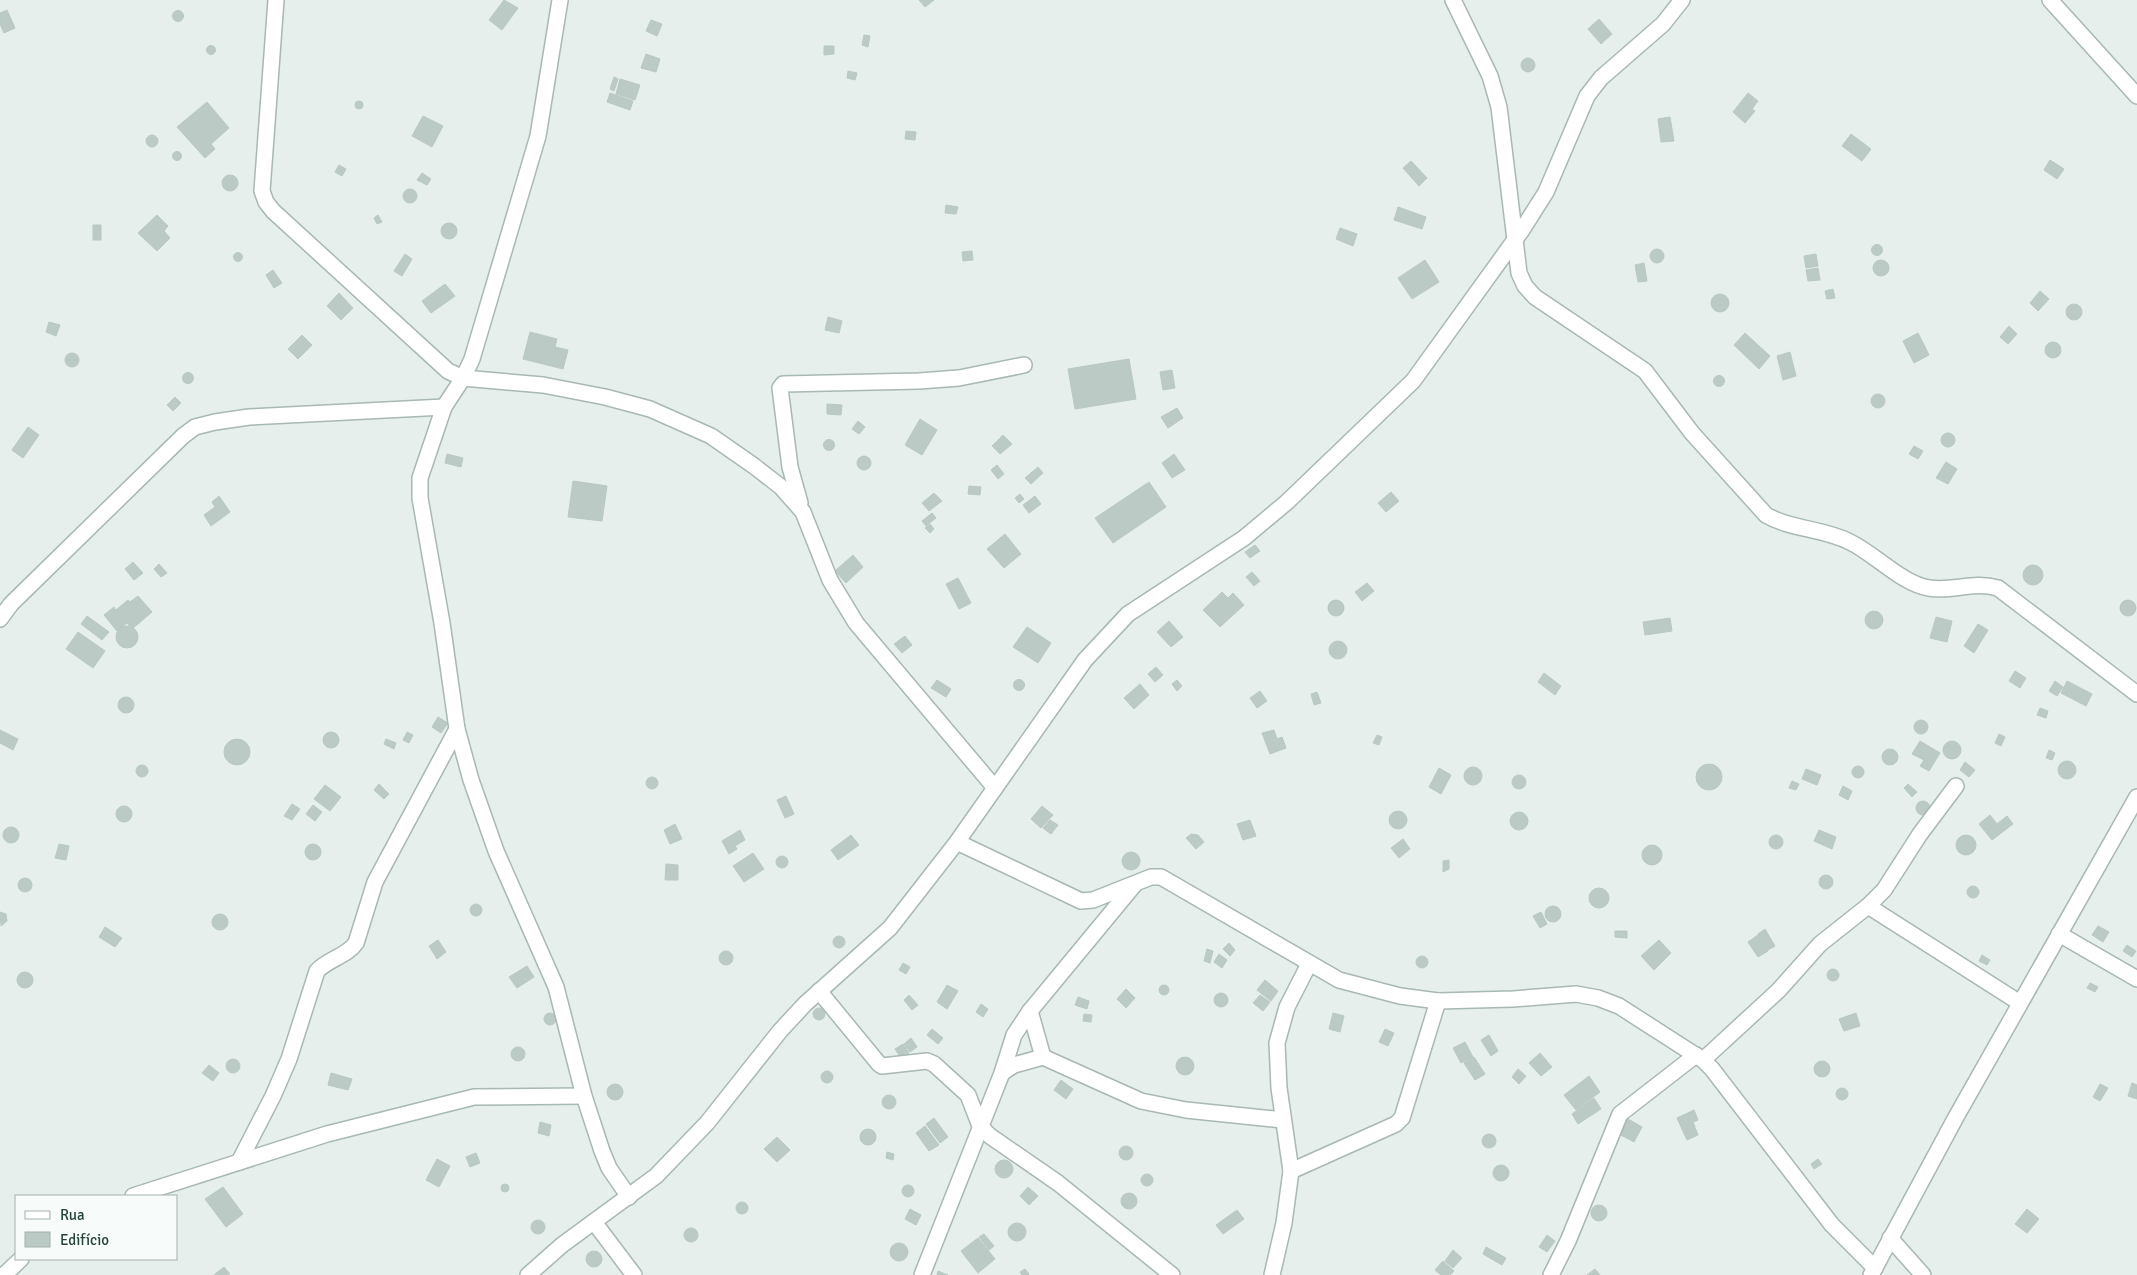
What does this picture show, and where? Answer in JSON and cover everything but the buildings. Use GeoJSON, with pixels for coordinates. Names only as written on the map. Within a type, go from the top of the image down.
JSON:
{"type":"FeatureCollection","features":[{"type":"Feature","properties":{"kind":"street"},"geometry":{"type":"LineString","coordinates":[[276,0],[262,192],[266,202],[273,211],[448,371],[463,378],[543,386],[605,396],[650,409],[711,436],[781,487],[803,512]]}},
{"type":"Feature","properties":{"kind":"street"},"geometry":{"type":"LineString","coordinates":[[560,0],[538,136],[472,359],[463,378],[444,407],[420,478],[420,498],[442,623],[457,729],[471,780],[496,851],[556,987],[584,1096],[609,1168],[629,1197]]}},
{"type":"Feature","properties":{"kind":"street"},"geometry":{"type":"LineString","coordinates":[[1453,0],[1490,76],[1499,107],[1519,273],[1535,298],[1645,371],[1692,433],[1766,515],[1777,522],[1836,535],[1852,543],[1913,583],[1930,589],[1983,584],[1998,588],[2137,694]]}},
{"type":"Feature","properties":{"kind":"street"},"geometry":{"type":"LineString","coordinates":[[528,1275],[562,1245],[656,1176],[707,1123],[780,1031],[819,991],[890,928],[957,842],[1085,660],[1128,614],[1244,538],[1288,502],[1413,381],[1516,239],[1546,192],[1588,96],[1601,78],[1663,24],[1682,0]]}},
{"type":"Feature","properties":{"kind":"street"},"geometry":{"type":"LineString","coordinates":[[2050,0],[2137,96]]}},
{"type":"Feature","properties":{"kind":"street"},"geometry":{"type":"LineString","coordinates":[[995,788],[856,623],[830,580],[795,490],[790,467],[780,388],[783,384],[918,381],[959,378],[1024,365]]}},
{"type":"Feature","properties":{"kind":"street"},"geometry":{"type":"LineString","coordinates":[[0,619],[11,604],[183,436],[195,427],[249,417],[444,407]]}},
{"type":"Feature","properties":{"kind":"street"},"geometry":{"type":"LineString","coordinates":[[238,1162],[274,1096],[289,1059],[317,971],[323,964],[352,948],[356,943],[375,882],[457,729]]}},
{"type":"Feature","properties":{"kind":"street"},"geometry":{"type":"LineString","coordinates":[[1551,1275],[1568,1241],[1620,1114],[1699,1058],[1779,990],[1820,944],[1868,906],[1884,890],[1920,834],[1956,786]]}},
{"type":"Feature","properties":{"kind":"street"},"geometry":{"type":"LineString","coordinates":[[957,842],[1081,901],[1093,900],[1151,877],[1161,877],[1339,980],[1400,996],[1438,1001],[1513,1000],[1576,994],[1598,998],[1619,1006],[1699,1058],[1832,1225],[1873,1271],[2020,1003],[2137,798]]}},
{"type":"Feature","properties":{"kind":"street"},"geometry":{"type":"LineString","coordinates":[[922,1275],[1002,1073],[1014,1035],[1030,1011],[1136,883]]}},
{"type":"Feature","properties":{"kind":"street"},"geometry":{"type":"LineString","coordinates":[[1868,906],[2020,1003]]}},
{"type":"Feature","properties":{"kind":"street"},"geometry":{"type":"LineString","coordinates":[[2060,934],[2137,979]]}},
{"type":"Feature","properties":{"kind":"street"},"geometry":{"type":"LineString","coordinates":[[1272,1275],[1284,1223],[1291,1171],[1279,1088],[1277,1043],[1287,1007],[1310,964]]}},
{"type":"Feature","properties":{"kind":"street"},"geometry":{"type":"LineString","coordinates":[[819,991],[879,1064],[882,1066],[927,1061],[934,1064],[968,1096],[980,1126],[990,1136],[1058,1183],[1172,1275]]}},
{"type":"Feature","properties":{"kind":"street"},"geometry":{"type":"LineString","coordinates":[[1291,1171],[1396,1124],[1402,1118],[1438,1001]]}},
{"type":"Feature","properties":{"kind":"street"},"geometry":{"type":"LineString","coordinates":[[1030,1011],[1043,1057]]}},
{"type":"Feature","properties":{"kind":"street"},"geometry":{"type":"LineString","coordinates":[[1002,1073],[1014,1065],[1043,1057],[1141,1101],[1186,1110],[1283,1120]]}},
{"type":"Feature","properties":{"kind":"street"},"geometry":{"type":"LineString","coordinates":[[136,1195],[327,1134],[474,1098],[584,1096]]}},
{"type":"Feature","properties":{"kind":"street"},"geometry":{"type":"LineString","coordinates":[[594,1222],[634,1275]]}},
{"type":"Feature","properties":{"kind":"street"},"geometry":{"type":"LineString","coordinates":[[1890,1238],[1923,1275]]}},
{"type":"Feature","properties":{"kind":"street"},"geometry":{"type":"LineString","coordinates":[[4,1275],[20,1260]]}}]}
